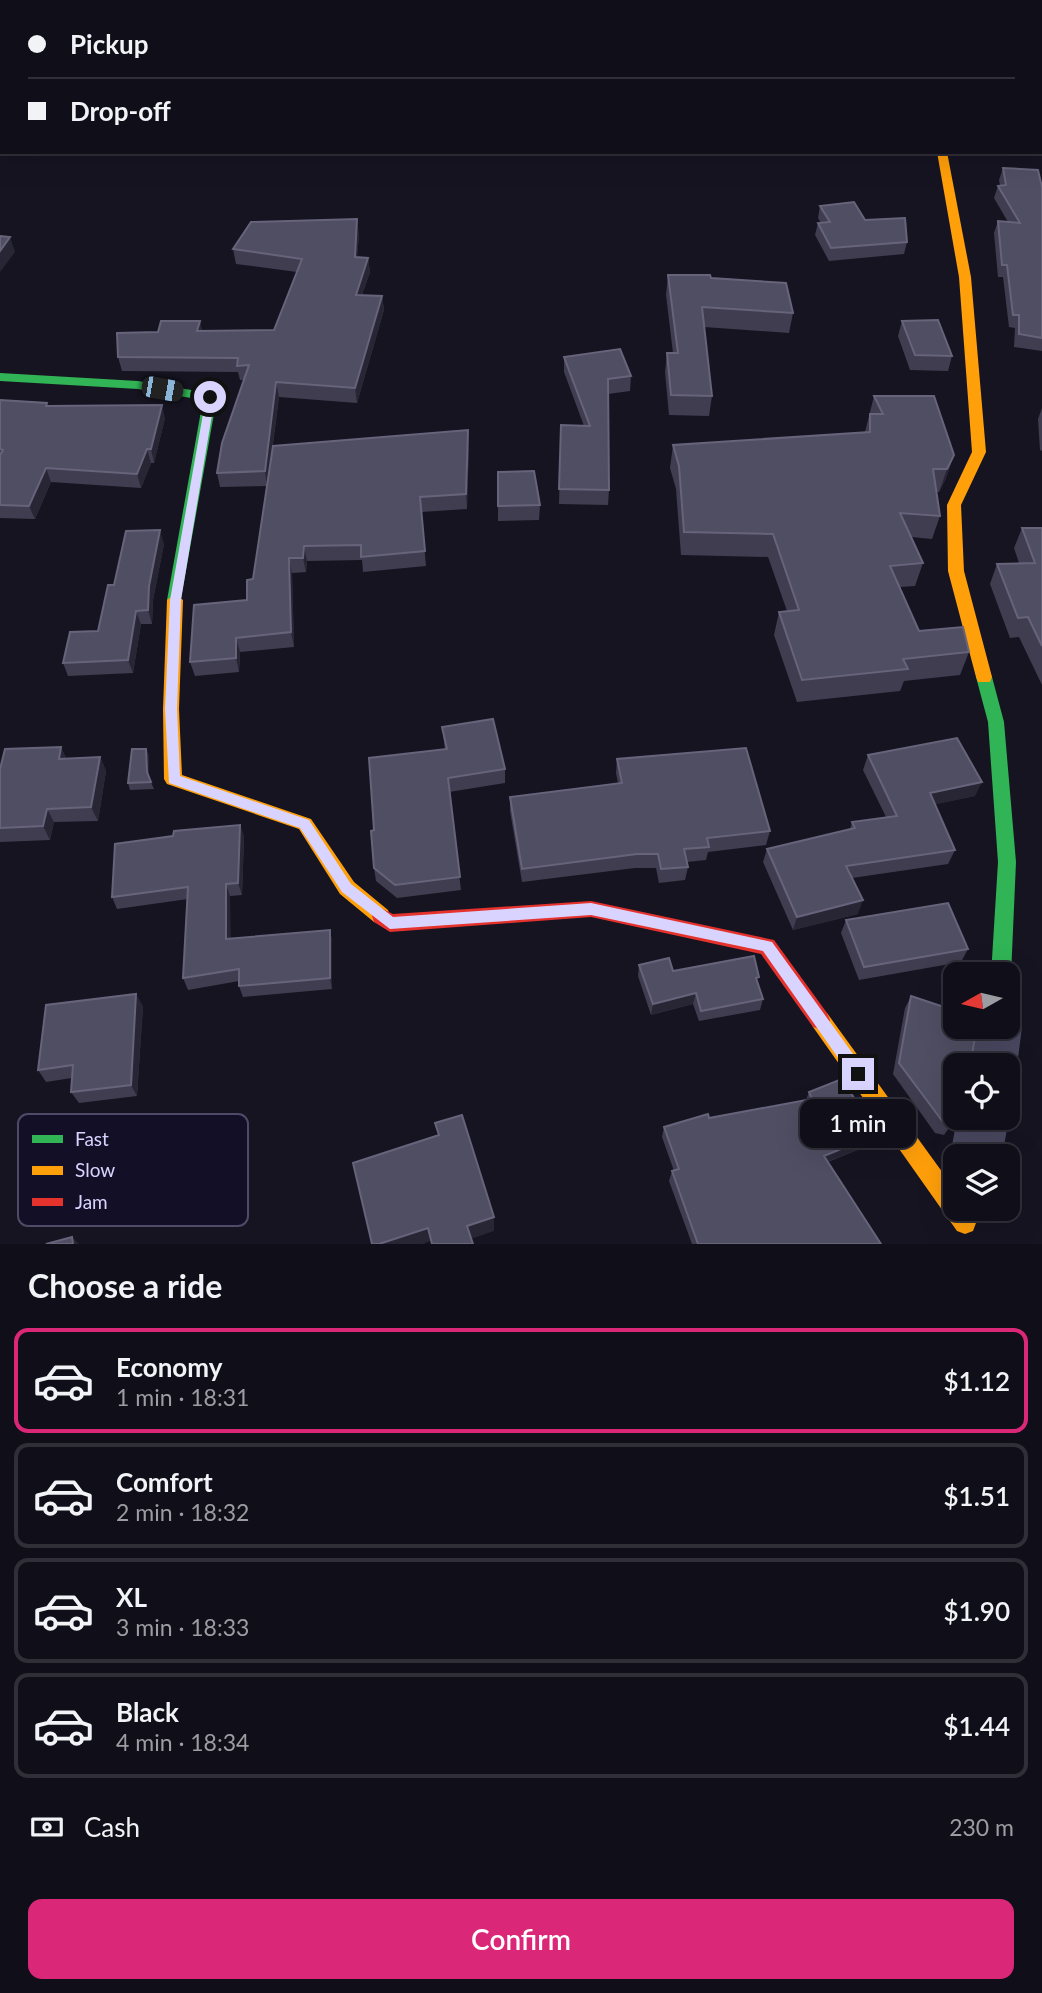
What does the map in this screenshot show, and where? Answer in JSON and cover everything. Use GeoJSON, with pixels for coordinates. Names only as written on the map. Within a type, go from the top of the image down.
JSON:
{"type":"FeatureCollection","features":[{"type":"Feature","properties":{"kind":"street"},"geometry":{"type":"LineString","coordinates":[[942,154],[965,278],[979,452],[954,505],[956,571],[996,722],[1007,862],[1003,962]]}},
{"type":"Feature","properties":{"kind":"street"},"geometry":{"type":"LineString","coordinates":[[0,377],[138,385],[210,397],[176,600],[171,709],[173,779],[304,824],[346,888],[390,923],[591,909],[767,946],[968,1225]]}},
{"type":"Feature","properties":{"kind":"building"},"geometry":{"type":"Polygon","coordinates":[[[1003,168],[1038,170],[1042,187],[1042,338],[1019,334],[1019,315],[1013,315],[1007,265],[1002,265],[998,221],[1020,223],[998,186],[1006,185],[1003,168]]]}},
{"type":"Feature","properties":{"kind":"building"},"geometry":{"type":"Polygon","coordinates":[[[854,202],[865,220],[905,218],[907,242],[831,248],[818,223],[830,222],[820,206],[854,202]]]}},
{"type":"Feature","properties":{"kind":"building"},"geometry":{"type":"Polygon","coordinates":[[[357,219],[355,257],[368,258],[356,295],[382,296],[355,388],[276,382],[265,471],[217,473],[222,443],[249,365],[237,366],[238,358],[118,357],[117,333],[158,332],[161,321],[200,321],[197,331],[274,330],[302,259],[233,249],[251,222],[357,219]]]}},
{"type":"Feature","properties":{"kind":"building"},"geometry":{"type":"Polygon","coordinates":[[[0,236],[10,237],[0,251],[0,236]]]}},
{"type":"Feature","properties":{"kind":"building"},"geometry":{"type":"Polygon","coordinates":[[[668,275],[710,275],[711,278],[786,283],[793,313],[702,307],[712,396],[671,395],[667,353],[678,353],[668,275]]]}},
{"type":"Feature","properties":{"kind":"building"},"geometry":{"type":"Polygon","coordinates":[[[938,320],[952,356],[915,355],[902,321],[938,320]]]}},
{"type":"Feature","properties":{"kind":"building"},"geometry":{"type":"Polygon","coordinates":[[[620,349],[631,376],[608,379],[609,490],[559,489],[561,425],[590,426],[564,357],[620,349]]]}},
{"type":"Feature","properties":{"kind":"building"},"geometry":{"type":"Polygon","coordinates":[[[874,396],[934,396],[954,455],[947,469],[933,469],[940,516],[900,513],[923,563],[890,566],[919,631],[963,627],[969,652],[903,659],[908,669],[802,680],[779,612],[799,610],[773,534],[684,532],[679,466],[673,445],[870,432],[870,414],[883,414],[874,396]]]}},
{"type":"Feature","properties":{"kind":"building"},"geometry":{"type":"Polygon","coordinates":[[[0,400],[47,403],[46,406],[162,405],[151,449],[147,449],[137,474],[46,468],[29,506],[0,505],[0,455],[3,450],[0,449],[0,400]]]}},
{"type":"Feature","properties":{"kind":"building"},"geometry":{"type":"Polygon","coordinates":[[[468,430],[466,494],[420,497],[425,551],[361,557],[361,545],[304,546],[303,558],[289,558],[291,632],[236,638],[236,658],[190,662],[194,605],[247,600],[247,580],[253,579],[273,446],[468,430]]]}},
{"type":"Feature","properties":{"kind":"building"},"geometry":{"type":"Polygon","coordinates":[[[534,471],[540,505],[498,506],[498,472],[534,471]]]}},
{"type":"Feature","properties":{"kind":"building"},"geometry":{"type":"Polygon","coordinates":[[[1022,528],[1042,528],[1042,646],[1028,617],[1018,618],[997,564],[1035,563],[1022,528]]]}},
{"type":"Feature","properties":{"kind":"building"},"geometry":{"type":"Polygon","coordinates":[[[160,530],[149,586],[148,610],[136,611],[128,660],[63,663],[70,632],[98,631],[108,585],[114,585],[126,531],[160,530]]]}},
{"type":"Feature","properties":{"kind":"building"},"geometry":{"type":"Polygon","coordinates":[[[493,719],[505,769],[448,778],[460,877],[395,885],[374,868],[369,758],[447,749],[442,727],[493,719]]]}},
{"type":"Feature","properties":{"kind":"building"},"geometry":{"type":"Polygon","coordinates":[[[957,738],[982,782],[930,793],[955,850],[846,866],[863,900],[797,917],[767,849],[855,828],[852,822],[897,816],[868,755],[957,738]]]}},
{"type":"Feature","properties":{"kind":"building"},"geometry":{"type":"Polygon","coordinates":[[[61,747],[59,759],[100,757],[91,807],[47,809],[43,826],[0,828],[0,769],[5,749],[61,747]]]}},
{"type":"Feature","properties":{"kind":"building"},"geometry":{"type":"Polygon","coordinates":[[[746,748],[770,831],[707,838],[709,847],[684,849],[688,867],[661,869],[658,854],[637,854],[522,869],[510,797],[622,783],[617,759],[746,748]]]}},
{"type":"Feature","properties":{"kind":"building"},"geometry":{"type":"Polygon","coordinates":[[[132,749],[146,749],[147,772],[151,782],[128,783],[132,749]]]}},
{"type":"Feature","properties":{"kind":"building"},"geometry":{"type":"Polygon","coordinates":[[[240,825],[238,883],[226,884],[226,939],[330,930],[330,978],[239,986],[239,969],[183,978],[188,887],[112,897],[115,844],[173,836],[174,831],[240,825]]]}},
{"type":"Feature","properties":{"kind":"building"},"geometry":{"type":"Polygon","coordinates":[[[948,903],[968,949],[864,967],[846,920],[948,903]]]}},
{"type":"Feature","properties":{"kind":"building"},"geometry":{"type":"Polygon","coordinates":[[[754,956],[759,977],[756,978],[763,999],[701,1011],[696,993],[653,1004],[639,965],[669,958],[673,971],[754,956]]]}},
{"type":"Feature","properties":{"kind":"building"},"geometry":{"type":"Polygon","coordinates":[[[136,994],[131,1085],[71,1092],[73,1065],[38,1070],[46,1005],[136,994]]]}},
{"type":"Feature","properties":{"kind":"building"},"geometry":{"type":"Polygon","coordinates":[[[911,996],[943,1007],[943,1040],[975,1040],[972,1053],[943,1053],[943,1122],[899,1063],[911,996]]]}},
{"type":"Feature","properties":{"kind":"building"},"geometry":{"type":"Polygon","coordinates":[[[842,1079],[877,1134],[824,1156],[881,1244],[698,1244],[672,1171],[679,1169],[664,1127],[708,1114],[709,1118],[812,1099],[809,1092],[842,1079]]]}},
{"type":"Feature","properties":{"kind":"building"},"geometry":{"type":"Polygon","coordinates":[[[462,1115],[494,1217],[467,1226],[473,1244],[432,1244],[428,1228],[372,1244],[353,1163],[439,1135],[435,1123],[462,1115]]]}},
{"type":"Feature","properties":{"kind":"building"},"geometry":{"type":"Polygon","coordinates":[[[72,1237],[73,1244],[46,1244],[72,1237]]]}},
{"type":"Feature","properties":{"kind":"traffic: fast"},"geometry":{"type":"LineString","coordinates":[[0,377],[138,385],[210,397],[175,600]]}},
{"type":"Feature","properties":{"kind":"traffic: fast"},"geometry":{"type":"LineString","coordinates":[[984,677],[996,722],[1007,862],[1002,962]]}},
{"type":"Feature","properties":{"kind":"traffic: slow"},"geometry":{"type":"LineString","coordinates":[[942,154],[965,277],[979,452],[954,505],[956,571],[984,677]]}},
{"type":"Feature","properties":{"kind":"traffic: slow"},"geometry":{"type":"LineString","coordinates":[[175,600],[171,709],[173,779],[305,824],[347,888],[381,916]]}},
{"type":"Feature","properties":{"kind":"traffic: slow"},"geometry":{"type":"LineString","coordinates":[[820,1020],[965,1223]]}},
{"type":"Feature","properties":{"kind":"traffic: jam"},"geometry":{"type":"LineString","coordinates":[[381,916],[390,923],[591,909],[767,946],[820,1020]]}},
{"type":"Feature","properties":{"kind":"route"},"geometry":{"type":"LineString","coordinates":[[210,397],[176,600],[171,709],[173,779],[304,824],[346,888],[390,923],[591,909],[767,946],[858,1074]]}}]}
